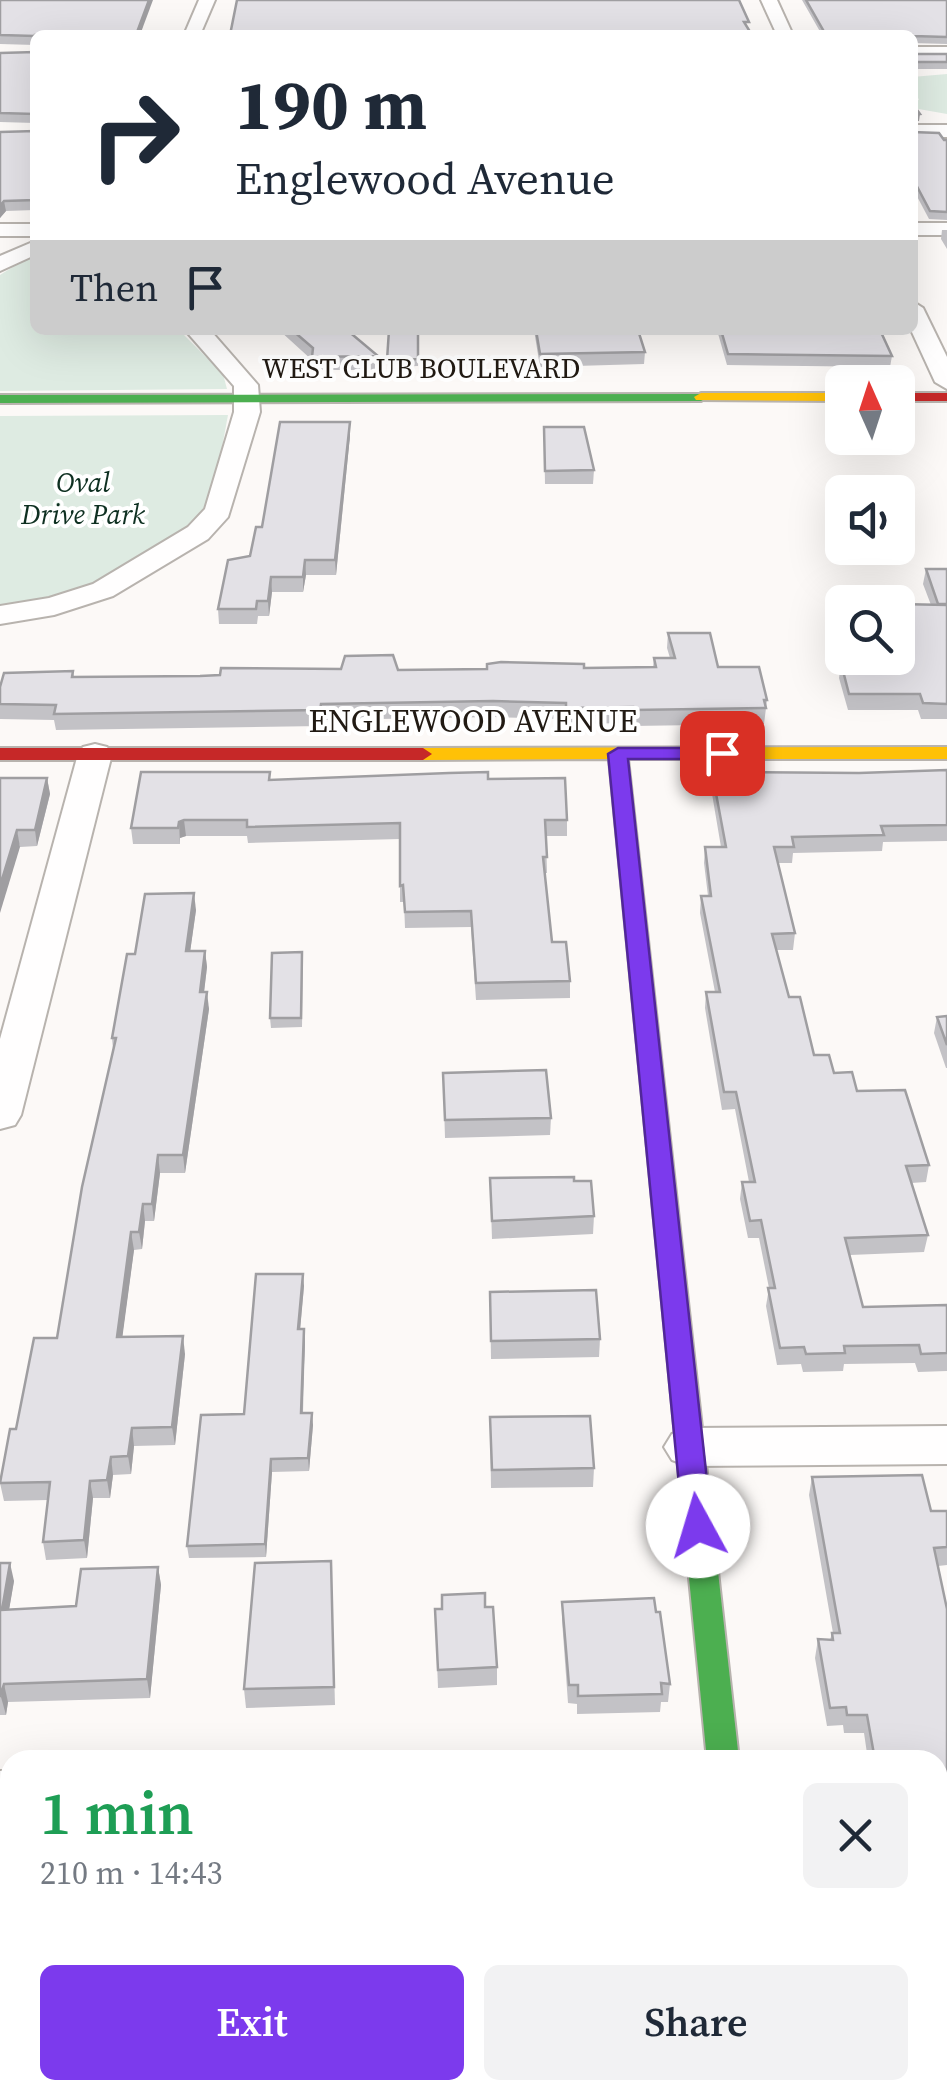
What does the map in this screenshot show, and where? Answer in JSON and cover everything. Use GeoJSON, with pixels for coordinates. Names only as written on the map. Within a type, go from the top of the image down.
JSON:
{"type":"FeatureCollection","features":[{"type":"Feature","properties":{"kind":"street"},"geometry":{"type":"LineString","coordinates":[[194,30],[206,0]]}},
{"type":"Feature","properties":{"kind":"street"},"geometry":{"type":"LineString","coordinates":[[769,0],[784,30]]}},
{"type":"Feature","properties":{"kind":"street"},"geometry":{"type":"LineString","coordinates":[[918,52],[947,52]]}},
{"type":"Feature","properties":{"kind":"street"},"geometry":{"type":"LineString","coordinates":[[918,131],[947,131]]}},
{"type":"Feature","properties":{"kind":"street"},"geometry":{"type":"LineString","coordinates":[[918,228],[947,228]]}},
{"type":"Feature","properties":{"kind":"street"},"geometry":{"type":"LineString","coordinates":[[0,230],[30,230]]}},
{"type":"Feature","properties":{"kind":"street"},"geometry":{"type":"LineString","coordinates":[[0,264],[30,250]]}},
{"type":"Feature","properties":{"kind":"street"},"geometry":{"type":"LineString","coordinates":[[918,321],[947,382]]}},
{"type":"Feature","properties":{"kind":"street"},"geometry":{"type":"LineString","coordinates":[[0,615],[91,594],[198,533],[218,511],[246,416],[245,380],[202,335]]}},
{"type":"Feature","properties":{"kind":"street"},"geometry":{"type":"LineString","coordinates":[[915,397],[947,396]]}},
{"type":"Feature","properties":{"kind":"street","name":"WEST CLUB BOULEVARD"},"geometry":{"type":"LineString","coordinates":[[0,399],[825,397]]}},
{"type":"Feature","properties":{"kind":"street","name":"ENGLEWOOD AVENUE"},"geometry":{"type":"LineString","coordinates":[[0,754],[947,753]]}},
{"type":"Feature","properties":{"kind":"street"},"geometry":{"type":"LineString","coordinates":[[0,1115],[95,754]]}},
{"type":"Feature","properties":{"kind":"street"},"geometry":{"type":"LineString","coordinates":[[618,754],[722,1750]]}},
{"type":"Feature","properties":{"kind":"street"},"geometry":{"type":"LineString","coordinates":[[689,1447],[947,1445]]}},
{"type":"Feature","properties":{"kind":"green space"},"geometry":{"type":"Polygon","coordinates":[[[947,74],[947,114],[918,109],[918,76],[947,74]]]}},
{"type":"Feature","properties":{"kind":"green space","name":"Oval Drive Park"},"geometry":{"type":"Polygon","coordinates":[[[30,256],[30,335],[184,335],[223,374],[227,389],[0,391],[0,275],[30,256]]]}},
{"type":"Feature","properties":{"kind":"green space","name":"Oval Drive Park"},"geometry":{"type":"Polygon","coordinates":[[[228,415],[209,518],[104,581],[50,599],[0,607],[0,416],[228,415]]]}},
{"type":"Feature","properties":{"kind":"building"},"geometry":{"type":"Polygon","coordinates":[[[0,0],[149,0],[138,30],[30,30],[30,36],[0,35],[0,0]]]}},
{"type":"Feature","properties":{"kind":"building"},"geometry":{"type":"Polygon","coordinates":[[[237,0],[739,0],[749,22],[744,22],[749,30],[231,30],[237,0]]]}},
{"type":"Feature","properties":{"kind":"building"},"geometry":{"type":"Polygon","coordinates":[[[806,0],[947,0],[947,37],[918,36],[918,30],[823,30],[806,0]]]}},
{"type":"Feature","properties":{"kind":"building"},"geometry":{"type":"Polygon","coordinates":[[[30,52],[30,114],[0,113],[0,53],[30,52]]]}},
{"type":"Feature","properties":{"kind":"building"},"geometry":{"type":"Polygon","coordinates":[[[918,54],[947,54],[947,62],[918,62],[918,54]]]}},
{"type":"Feature","properties":{"kind":"building"},"geometry":{"type":"Polygon","coordinates":[[[30,131],[30,200],[4,201],[0,206],[0,132],[30,131]]]}},
{"type":"Feature","properties":{"kind":"building"},"geometry":{"type":"Polygon","coordinates":[[[918,132],[939,133],[947,140],[947,212],[930,211],[918,188],[918,132]]]}},
{"type":"Feature","properties":{"kind":"building"},"geometry":{"type":"Polygon","coordinates":[[[298,335],[353,335],[378,356],[312,357],[313,348],[298,335]]]}},
{"type":"Feature","properties":{"kind":"building"},"geometry":{"type":"Polygon","coordinates":[[[389,335],[418,335],[418,359],[387,360],[389,335]]]}},
{"type":"Feature","properties":{"kind":"building"},"geometry":{"type":"Polygon","coordinates":[[[537,335],[640,335],[645,352],[540,354],[537,335]]]}},
{"type":"Feature","properties":{"kind":"building"},"geometry":{"type":"Polygon","coordinates":[[[722,335],[882,335],[892,356],[728,354],[722,335]]]}},
{"type":"Feature","properties":{"kind":"building"},"geometry":{"type":"Polygon","coordinates":[[[280,422],[350,422],[335,560],[305,560],[303,577],[271,577],[268,601],[257,601],[256,609],[218,609],[228,560],[250,556],[256,527],[262,527],[280,422]]]}},
{"type":"Feature","properties":{"kind":"building"},"geometry":{"type":"Polygon","coordinates":[[[544,427],[584,427],[594,470],[545,471],[544,427]]]}},
{"type":"Feature","properties":{"kind":"building"},"geometry":{"type":"Polygon","coordinates":[[[926,569],[947,569],[947,604],[938,604],[926,569]]]}},
{"type":"Feature","properties":{"kind":"building"},"geometry":{"type":"Polygon","coordinates":[[[915,604],[947,605],[947,704],[923,703],[920,694],[849,694],[844,675],[915,675],[915,604]]]}},
{"type":"Feature","properties":{"kind":"building"},"geometry":{"type":"Polygon","coordinates":[[[668,633],[710,633],[718,667],[759,667],[766,708],[633,710],[493,701],[321,704],[320,710],[54,714],[56,705],[0,704],[4,673],[73,671],[72,677],[200,676],[220,675],[221,668],[341,669],[345,656],[393,655],[398,670],[487,669],[487,664],[501,662],[584,664],[584,668],[656,667],[654,658],[675,658],[668,633]]]}},
{"type":"Feature","properties":{"kind":"building"},"geometry":{"type":"Polygon","coordinates":[[[947,770],[947,825],[881,826],[884,835],[792,837],[794,847],[774,847],[795,933],[772,934],[789,997],[800,997],[814,1055],[829,1055],[834,1073],[852,1072],[857,1091],[905,1090],[929,1165],[906,1166],[928,1235],[845,1238],[863,1307],[947,1305],[947,1353],[921,1354],[919,1345],[844,1346],[845,1353],[806,1354],[804,1347],[780,1348],[768,1288],[775,1288],[761,1220],[750,1221],[742,1182],[755,1182],[736,1092],[724,1092],[706,992],[720,992],[701,896],[711,896],[705,847],[726,847],[712,772],[947,770]]]}},
{"type":"Feature","properties":{"kind":"building"},"geometry":{"type":"Polygon","coordinates":[[[141,772],[270,772],[269,780],[488,772],[488,779],[565,778],[567,820],[545,820],[547,857],[543,857],[552,942],[566,942],[570,981],[476,983],[471,911],[405,912],[403,885],[400,886],[400,823],[247,827],[247,820],[184,820],[178,828],[131,828],[141,772]]]}},
{"type":"Feature","properties":{"kind":"building"},"geometry":{"type":"Polygon","coordinates":[[[0,778],[47,778],[35,830],[17,830],[0,886],[0,778]]]}},
{"type":"Feature","properties":{"kind":"building"},"geometry":{"type":"Polygon","coordinates":[[[194,893],[186,951],[205,951],[200,992],[207,992],[183,1155],[158,1155],[152,1204],[143,1204],[139,1232],[131,1232],[117,1337],[183,1336],[172,1427],[132,1428],[128,1456],[111,1457],[107,1480],[90,1481],[84,1540],[43,1542],[50,1482],[0,1483],[10,1429],[16,1429],[34,1338],[57,1338],[82,1187],[116,1038],[112,1038],[127,954],[135,954],[145,894],[194,893]]]}},
{"type":"Feature","properties":{"kind":"building"},"geometry":{"type":"Polygon","coordinates":[[[302,952],[301,1018],[270,1018],[272,953],[302,952]]]}},
{"type":"Feature","properties":{"kind":"building"},"geometry":{"type":"Polygon","coordinates":[[[947,1016],[947,1045],[937,1017],[947,1016]]]}},
{"type":"Feature","properties":{"kind":"building"},"geometry":{"type":"Polygon","coordinates":[[[546,1070],[551,1118],[445,1120],[443,1073],[546,1070]]]}},
{"type":"Feature","properties":{"kind":"building"},"geometry":{"type":"Polygon","coordinates":[[[574,1177],[574,1181],[591,1181],[594,1216],[492,1221],[490,1178],[574,1177]]]}},
{"type":"Feature","properties":{"kind":"building"},"geometry":{"type":"Polygon","coordinates":[[[256,1274],[303,1274],[298,1329],[304,1329],[301,1413],[312,1413],[308,1458],[271,1459],[265,1544],[187,1546],[201,1415],[244,1414],[256,1274]]]}},
{"type":"Feature","properties":{"kind":"building"},"geometry":{"type":"Polygon","coordinates":[[[596,1290],[600,1339],[491,1341],[490,1292],[596,1290]]]}},
{"type":"Feature","properties":{"kind":"building"},"geometry":{"type":"Polygon","coordinates":[[[590,1416],[594,1468],[492,1470],[490,1417],[590,1416]]]}},
{"type":"Feature","properties":{"kind":"building"},"geometry":{"type":"Polygon","coordinates":[[[922,1475],[931,1511],[947,1511],[947,1547],[934,1548],[947,1609],[947,1750],[873,1750],[867,1715],[847,1715],[846,1707],[830,1708],[818,1639],[833,1640],[832,1633],[840,1633],[812,1477],[922,1475]]]}},
{"type":"Feature","properties":{"kind":"building"},"geometry":{"type":"Polygon","coordinates":[[[331,1561],[334,1687],[244,1689],[255,1563],[331,1561]]]}},
{"type":"Feature","properties":{"kind":"building"},"geometry":{"type":"Polygon","coordinates":[[[0,1563],[10,1563],[2,1610],[76,1606],[81,1569],[158,1567],[147,1679],[4,1684],[0,1697],[0,1563]]]}},
{"type":"Feature","properties":{"kind":"building"},"geometry":{"type":"Polygon","coordinates":[[[485,1593],[485,1607],[493,1607],[497,1667],[438,1670],[435,1609],[442,1609],[442,1595],[485,1593]]]}},
{"type":"Feature","properties":{"kind":"building"},"geometry":{"type":"Polygon","coordinates":[[[654,1598],[656,1612],[660,1612],[670,1684],[661,1683],[662,1694],[578,1696],[578,1685],[569,1685],[562,1602],[654,1598]]]}},
{"type":"Feature","properties":{"kind":"traffic: fast"},"geometry":{"type":"LineString","coordinates":[[0,399],[701,397]]}},
{"type":"Feature","properties":{"kind":"traffic: fast"},"geometry":{"type":"LineString","coordinates":[[690,1446],[722,1750]]}},
{"type":"Feature","properties":{"kind":"traffic: slow"},"geometry":{"type":"LineString","coordinates":[[701,397],[825,397]]}},
{"type":"Feature","properties":{"kind":"traffic: slow"},"geometry":{"type":"LineString","coordinates":[[618,753],[690,1446]]}},
{"type":"Feature","properties":{"kind":"traffic: slow"},"geometry":{"type":"LineString","coordinates":[[423,754],[947,753]]}},
{"type":"Feature","properties":{"kind":"traffic: jam"},"geometry":{"type":"LineString","coordinates":[[915,397],[947,397]]}},
{"type":"Feature","properties":{"kind":"traffic: jam"},"geometry":{"type":"LineString","coordinates":[[0,754],[423,754]]}},
{"type":"Feature","properties":{"kind":"route"},"geometry":{"type":"LineString","coordinates":[[698,1526],[618,754],[722,753]]}}]}
